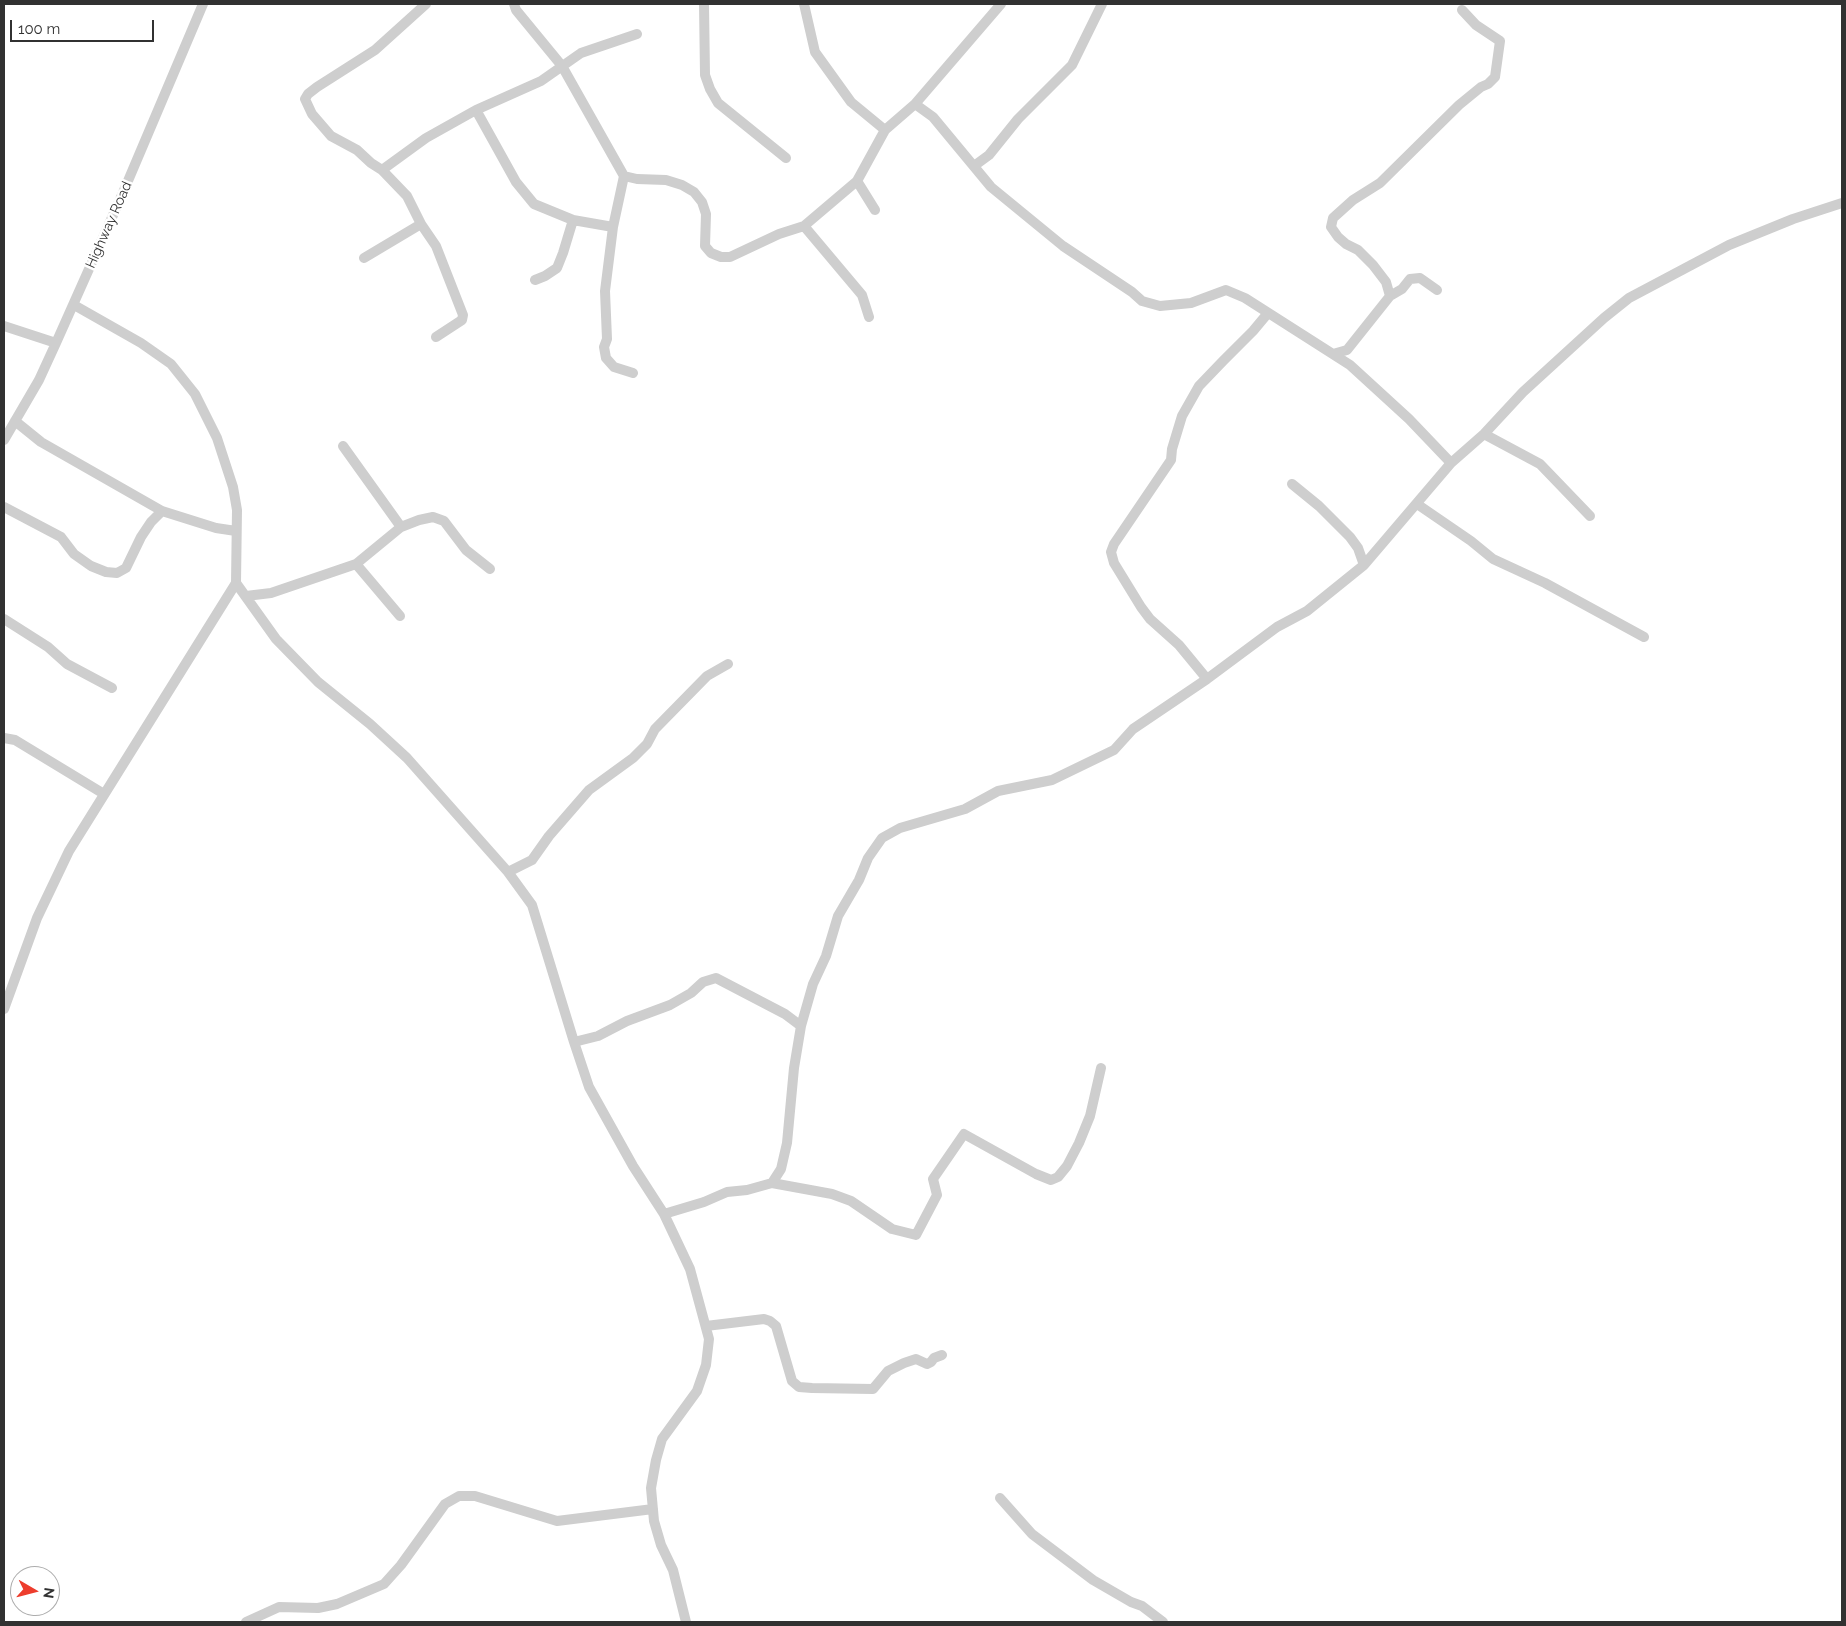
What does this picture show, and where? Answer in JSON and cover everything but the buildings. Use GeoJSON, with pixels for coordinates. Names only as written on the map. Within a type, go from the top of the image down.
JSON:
{"type":"FeatureCollection","features":[{"type":"Feature","properties":{"kind":"street","name":"Highway Road"},"geometry":{"type":"LineString","coordinates":[[4,440],[39,380],[74,305],[203,4]]}},
{"type":"Feature","properties":{"kind":"street"},"geometry":{"type":"LineString","coordinates":[[426,4],[375,50],[317,87],[308,94],[305,100],[312,114],[331,136],[357,150],[382,170],[407,196],[421,224],[436,246],[462,310],[462,320],[436,337]]}},
{"type":"Feature","properties":{"kind":"street"},"geometry":{"type":"LineString","coordinates":[[514,4],[516,10],[562,66],[624,176],[613,227],[605,291],[606,358],[614,367],[633,373]]}},
{"type":"Feature","properties":{"kind":"street"},"geometry":{"type":"LineString","coordinates":[[704,4],[706,75],[710,89],[718,103],[786,158]]}},
{"type":"Feature","properties":{"kind":"street"},"geometry":{"type":"LineString","coordinates":[[804,4],[816,52],[851,102],[885,130]]}},
{"type":"Feature","properties":{"kind":"street"},"geometry":{"type":"LineString","coordinates":[[624,176],[637,179],[666,180],[682,185],[694,192],[702,202],[706,214],[706,246],[711,253],[721,257],[730,257],[779,234],[804,226],[857,181],[885,130],[915,104],[1000,4]]}},
{"type":"Feature","properties":{"kind":"street"},"geometry":{"type":"LineString","coordinates":[[974,166],[989,155],[1018,119],[1072,65],[1102,4]]}},
{"type":"Feature","properties":{"kind":"street"},"geometry":{"type":"LineString","coordinates":[[1390,296],[1386,282],[1373,265],[1358,250],[1338,238],[1331,228],[1334,218],[1353,200],[1380,183],[1459,105],[1480,87],[1488,84],[1495,76],[1500,41],[1476,25],[1462,10]]}},
{"type":"Feature","properties":{"kind":"street"},"geometry":{"type":"LineString","coordinates":[[382,170],[426,138],[476,110],[541,81],[581,53],[637,34]]}},
{"type":"Feature","properties":{"kind":"street"},"geometry":{"type":"LineString","coordinates":[[915,104],[933,118],[991,187],[1063,246],[1132,292],[1142,301],[1160,306],[1191,302],[1226,290],[1245,298],[1350,365],[1409,418],[1451,463]]}},
{"type":"Feature","properties":{"kind":"street"},"geometry":{"type":"LineString","coordinates":[[476,110],[516,182],[534,204],[572,220],[613,227]]}},
{"type":"Feature","properties":{"kind":"street"},"geometry":{"type":"LineString","coordinates":[[857,181],[875,210]]}},
{"type":"Feature","properties":{"kind":"street"},"geometry":{"type":"LineString","coordinates":[[772,1183],[781,1169],[787,1144],[794,1068],[801,1026],[813,984],[826,956],[838,916],[859,880],[868,858],[882,838],[900,828],[965,809],[998,791],[1052,780],[1114,750],[1133,729],[1207,679],[1278,627],[1307,611],[1364,565],[1451,463],[1484,434],[1524,392],[1604,318],[1629,298],[1729,246],[1793,218],[1842,203]]}},
{"type":"Feature","properties":{"kind":"street"},"geometry":{"type":"LineString","coordinates":[[535,280],[557,268],[563,254],[572,220]]}},
{"type":"Feature","properties":{"kind":"street"},"geometry":{"type":"LineString","coordinates":[[364,258],[421,224]]}},
{"type":"Feature","properties":{"kind":"street"},"geometry":{"type":"LineString","coordinates":[[804,226],[862,294],[868,317]]}},
{"type":"Feature","properties":{"kind":"street"},"geometry":{"type":"LineString","coordinates":[[1332,354],[1347,350],[1390,296],[1402,289],[1410,279],[1420,278],[1437,290]]}},
{"type":"Feature","properties":{"kind":"street"},"geometry":{"type":"LineString","coordinates":[[4,1009],[37,918],[69,851],[236,583],[237,510],[233,487],[217,438],[195,394],[172,364],[141,343],[74,305]]}},
{"type":"Feature","properties":{"kind":"street"},"geometry":{"type":"LineString","coordinates":[[1207,679],[1179,645],[1141,607],[1114,562],[1111,552],[1114,544],[1171,460],[1182,416],[1200,386],[1253,332],[1268,313]]}},
{"type":"Feature","properties":{"kind":"street"},"geometry":{"type":"LineString","coordinates":[[4,326],[56,343]]}},
{"type":"Feature","properties":{"kind":"street"},"geometry":{"type":"LineString","coordinates":[[1347,350],[1350,365]]}},
{"type":"Feature","properties":{"kind":"street"},"geometry":{"type":"LineString","coordinates":[[15,421],[41,442],[162,510],[216,528],[236,531]]}},
{"type":"Feature","properties":{"kind":"street"},"geometry":{"type":"LineString","coordinates":[[1484,434],[1540,464],[1590,516]]}},
{"type":"Feature","properties":{"kind":"street"},"geometry":{"type":"LineString","coordinates":[[344,446],[401,527]]}},
{"type":"Feature","properties":{"kind":"street"},"geometry":{"type":"LineString","coordinates":[[1292,484],[1320,506],[1350,537],[1358,548],[1364,565]]}},
{"type":"Feature","properties":{"kind":"street"},"geometry":{"type":"LineString","coordinates":[[1417,504],[1494,559],[1545,583],[1644,636]]}},
{"type":"Feature","properties":{"kind":"street"},"geometry":{"type":"LineString","coordinates":[[4,507],[61,538],[74,554],[91,566],[106,572],[117,573],[126,568],[141,537],[162,510]]}},
{"type":"Feature","properties":{"kind":"street"},"geometry":{"type":"LineString","coordinates":[[246,596],[271,593],[356,564],[401,527],[433,517],[444,520],[466,550],[490,569]]}},
{"type":"Feature","properties":{"kind":"street"},"geometry":{"type":"LineString","coordinates":[[356,564],[400,616]]}},
{"type":"Feature","properties":{"kind":"street"},"geometry":{"type":"LineString","coordinates":[[236,583],[276,639],[318,682],[370,724],[407,758],[508,872],[532,906],[589,1087],[633,1166],[664,1214],[690,1269],[709,1339],[706,1365],[697,1391],[662,1439],[651,1488],[654,1521],[661,1545],[672,1570],[686,1622]]}},
{"type":"Feature","properties":{"kind":"street"},"geometry":{"type":"LineString","coordinates":[[4,619],[48,647],[68,664],[112,688]]}},
{"type":"Feature","properties":{"kind":"street"},"geometry":{"type":"LineString","coordinates":[[508,872],[532,860],[549,836],[589,790],[633,758],[647,744],[655,729],[707,676],[728,664]]}},
{"type":"Feature","properties":{"kind":"street"},"geometry":{"type":"LineString","coordinates":[[4,738],[15,740],[104,794]]}},
{"type":"Feature","properties":{"kind":"street"},"geometry":{"type":"LineString","coordinates":[[574,1042],[598,1036],[627,1021],[670,1005],[691,993],[703,982],[716,978],[785,1014],[801,1026]]}},
{"type":"Feature","properties":{"kind":"street"},"geometry":{"type":"LineString","coordinates":[[664,1214],[704,1202],[727,1192],[746,1190],[772,1183],[832,1194],[851,1201],[892,1229],[916,1235],[937,1195],[933,1179],[964,1134],[1036,1174],[1051,1180],[1058,1177],[1067,1166],[1090,1116],[1101,1068]]}},
{"type":"Feature","properties":{"kind":"street"},"geometry":{"type":"LineString","coordinates":[[706,1326],[764,1319],[770,1320],[776,1326],[792,1381],[799,1387],[873,1389],[888,1371],[896,1367],[916,1359],[927,1364],[934,1358],[942,1355]]}},
{"type":"Feature","properties":{"kind":"street"},"geometry":{"type":"LineString","coordinates":[[253,1620],[280,1608],[318,1608],[337,1604],[384,1584],[401,1565],[445,1504],[459,1496],[475,1496],[556,1521],[653,1509]]}},
{"type":"Feature","properties":{"kind":"street"},"geometry":{"type":"LineString","coordinates":[[1000,1498],[1032,1534],[1092,1580],[1131,1602],[1142,1606],[1163,1622]]}}]}
